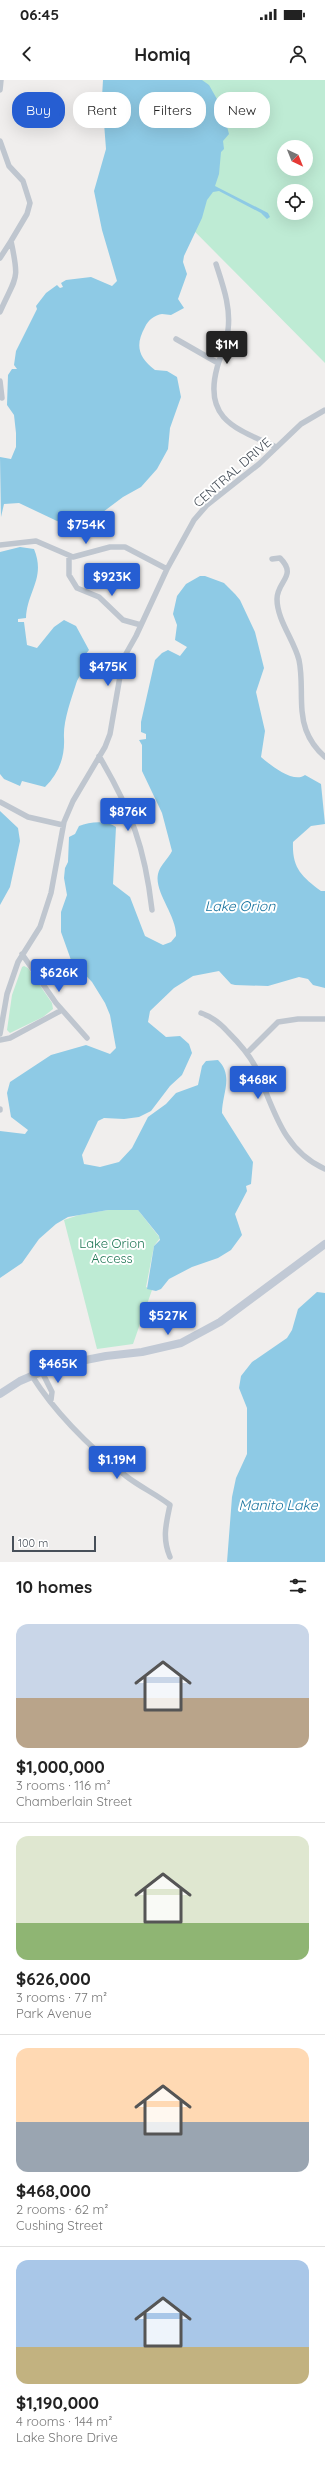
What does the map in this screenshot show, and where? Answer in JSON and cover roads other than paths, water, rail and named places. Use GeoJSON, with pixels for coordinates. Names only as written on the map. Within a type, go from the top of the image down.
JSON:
{"type":"FeatureCollection","features":[{"type":"Feature","properties":{"kind":"street"},"geometry":{"type":"LineString","coordinates":[[0,90],[1,80]]}},
{"type":"Feature","properties":{"kind":"street"},"geometry":{"type":"LineString","coordinates":[[0,141],[9,166],[27,189],[30,203],[27,214],[0,258]]}},
{"type":"Feature","properties":{"kind":"street"},"geometry":{"type":"LineString","coordinates":[[0,312],[16,280],[16,261],[11,242]]}},
{"type":"Feature","properties":{"kind":"street"},"geometry":{"type":"LineString","coordinates":[[216,264],[228,309],[228,331],[218,363],[214,386],[214,402],[219,412],[227,422],[239,430],[276,448]]}},
{"type":"Feature","properties":{"kind":"street"},"geometry":{"type":"LineString","coordinates":[[176,340],[218,363]]}},
{"type":"Feature","properties":{"kind":"street"},"geometry":{"type":"LineString","coordinates":[[0,381],[2,398]]}},
{"type":"Feature","properties":{"kind":"street","name":"CENTRAL DRIVE"},"geometry":{"type":"LineString","coordinates":[[0,1034],[7,994],[22,954],[40,927],[46,910],[59,861],[63,825],[73,801],[110,734],[123,659],[141,625],[167,569],[194,520],[207,505],[276,448],[301,424],[325,410]]}},
{"type":"Feature","properties":{"kind":"street"},"geometry":{"type":"LineString","coordinates":[[0,545],[36,541],[69,556],[82,556],[110,546],[125,547],[167,569]]}},
{"type":"Feature","properties":{"kind":"street"},"geometry":{"type":"LineString","coordinates":[[69,556],[70,575],[77,588],[87,590],[99,597],[123,620],[141,625]]}},
{"type":"Feature","properties":{"kind":"street"},"geometry":{"type":"LineString","coordinates":[[272,559],[280,558],[288,568],[288,575],[279,591],[277,602],[298,659],[302,676],[303,720],[305,729],[316,749],[325,757]]}},
{"type":"Feature","properties":{"kind":"street"},"geometry":{"type":"LineString","coordinates":[[99,756],[126,803],[134,823],[145,864],[152,910]]}},
{"type":"Feature","properties":{"kind":"street"},"geometry":{"type":"LineString","coordinates":[[0,802],[28,817],[63,825]]}},
{"type":"Feature","properties":{"kind":"street"},"geometry":{"type":"LineString","coordinates":[[22,954],[62,1010],[87,1038]]}},
{"type":"Feature","properties":{"kind":"street"},"geometry":{"type":"LineString","coordinates":[[0,1040],[10,1038],[62,1010]]}},
{"type":"Feature","properties":{"kind":"street"},"geometry":{"type":"LineString","coordinates":[[201,1013],[213,1018],[247,1053],[254,1066],[275,1118],[290,1142],[299,1152],[325,1169]]}},
{"type":"Feature","properties":{"kind":"street"},"geometry":{"type":"LineString","coordinates":[[247,1053],[278,1022],[298,1019],[325,1019]]}},
{"type":"Feature","properties":{"kind":"street"},"geometry":{"type":"LineString","coordinates":[[0,1394],[32,1376],[55,1366],[106,1356],[142,1352],[181,1343],[220,1322],[325,1244]]}},
{"type":"Feature","properties":{"kind":"street"},"geometry":{"type":"LineString","coordinates":[[42,1372],[52,1392],[50,1400]]}},
{"type":"Feature","properties":{"kind":"street"},"geometry":{"type":"LineString","coordinates":[[32,1376],[44,1395],[102,1455],[138,1484],[170,1505],[164,1537],[170,1557]]}},
{"type":"Feature","properties":{"kind":"water"},"geometry":{"type":"Polygon","coordinates":[[[103,80],[202,80],[209,85],[214,94],[214,128],[227,128],[229,134],[223,141],[224,149],[221,152],[219,174],[215,186],[268,213],[270,217],[267,219],[261,213],[219,191],[213,192],[207,200],[202,218],[184,256],[183,262],[187,274],[178,299],[184,308],[171,315],[162,314],[154,317],[146,324],[139,345],[142,355],[149,365],[155,370],[167,371],[177,377],[181,397],[170,428],[168,449],[157,469],[141,487],[123,497],[83,527],[57,521],[19,503],[4,504],[1,517],[0,457],[11,459],[16,447],[14,415],[7,405],[8,375],[12,369],[17,369],[14,365],[16,351],[37,309],[36,306],[46,293],[57,285],[60,288],[63,287],[61,283],[66,280],[91,277],[112,286],[117,281],[102,230],[94,191],[106,149],[104,128],[131,128],[131,92],[102,92],[103,80]]]}},
{"type":"Feature","properties":{"kind":"water"},"geometry":{"type":"Polygon","coordinates":[[[20,547],[34,549],[38,568],[35,584],[27,608],[26,618],[18,619],[18,622],[24,622],[27,645],[37,648],[54,627],[64,620],[76,626],[89,650],[85,655],[87,663],[86,667],[77,680],[68,711],[64,731],[62,758],[54,776],[45,787],[22,781],[20,786],[4,779],[0,774],[0,552],[20,547]]]}},
{"type":"Feature","properties":{"kind":"water","name":"Lake Orion"},"geometry":{"type":"Polygon","coordinates":[[[200,576],[205,576],[224,583],[235,594],[240,600],[255,632],[264,668],[256,692],[265,731],[261,757],[282,772],[295,777],[305,775],[321,784],[325,824],[311,826],[293,842],[293,851],[296,865],[303,876],[321,891],[325,891],[325,988],[313,985],[308,979],[299,977],[268,986],[235,985],[231,984],[219,971],[193,976],[174,988],[150,1011],[148,1022],[166,1037],[180,1036],[189,1044],[192,1053],[182,1075],[170,1086],[151,1111],[139,1117],[124,1119],[104,1118],[98,1121],[82,1155],[84,1164],[100,1167],[119,1162],[132,1148],[148,1117],[166,1104],[176,1093],[198,1085],[202,1066],[206,1061],[218,1060],[223,1066],[226,1079],[222,1113],[253,1162],[251,1184],[246,1186],[247,1191],[235,1214],[242,1235],[231,1250],[218,1258],[192,1267],[169,1279],[161,1289],[156,1291],[147,1289],[154,1246],[160,1240],[159,1236],[138,1210],[108,1210],[68,1217],[56,1224],[39,1239],[22,1263],[0,1278],[0,1131],[25,1134],[28,1130],[11,1117],[7,1093],[10,1082],[51,1055],[86,1045],[110,1054],[116,1048],[110,1015],[105,1003],[92,982],[71,960],[61,932],[61,912],[67,895],[64,878],[65,868],[68,862],[69,837],[75,834],[79,826],[98,822],[108,823],[116,827],[113,884],[130,897],[145,936],[163,945],[171,942],[176,936],[173,920],[162,896],[158,881],[159,871],[172,851],[162,813],[142,771],[142,745],[139,740],[146,739],[146,734],[141,732],[141,722],[155,660],[162,653],[168,650],[180,656],[187,647],[175,640],[177,625],[173,614],[177,596],[186,584],[200,576]]]}},
{"type":"Feature","properties":{"kind":"water"},"geometry":{"type":"Polygon","coordinates":[[[0,811],[18,828],[20,841],[10,887],[0,905],[0,811]]]}},
{"type":"Feature","properties":{"kind":"water","name":"Manito Lake"},"geometry":{"type":"Polygon","coordinates":[[[317,1292],[325,1293],[325,1562],[227,1562],[232,1497],[236,1478],[247,1454],[247,1408],[239,1388],[241,1376],[252,1362],[287,1338],[292,1330],[298,1309],[317,1292]]]}},
{"type":"Feature","properties":{"kind":"park label","name":"Lake Orion Access"},"geometry":{"type":"Point","coordinates":[112,1250]}}]}
